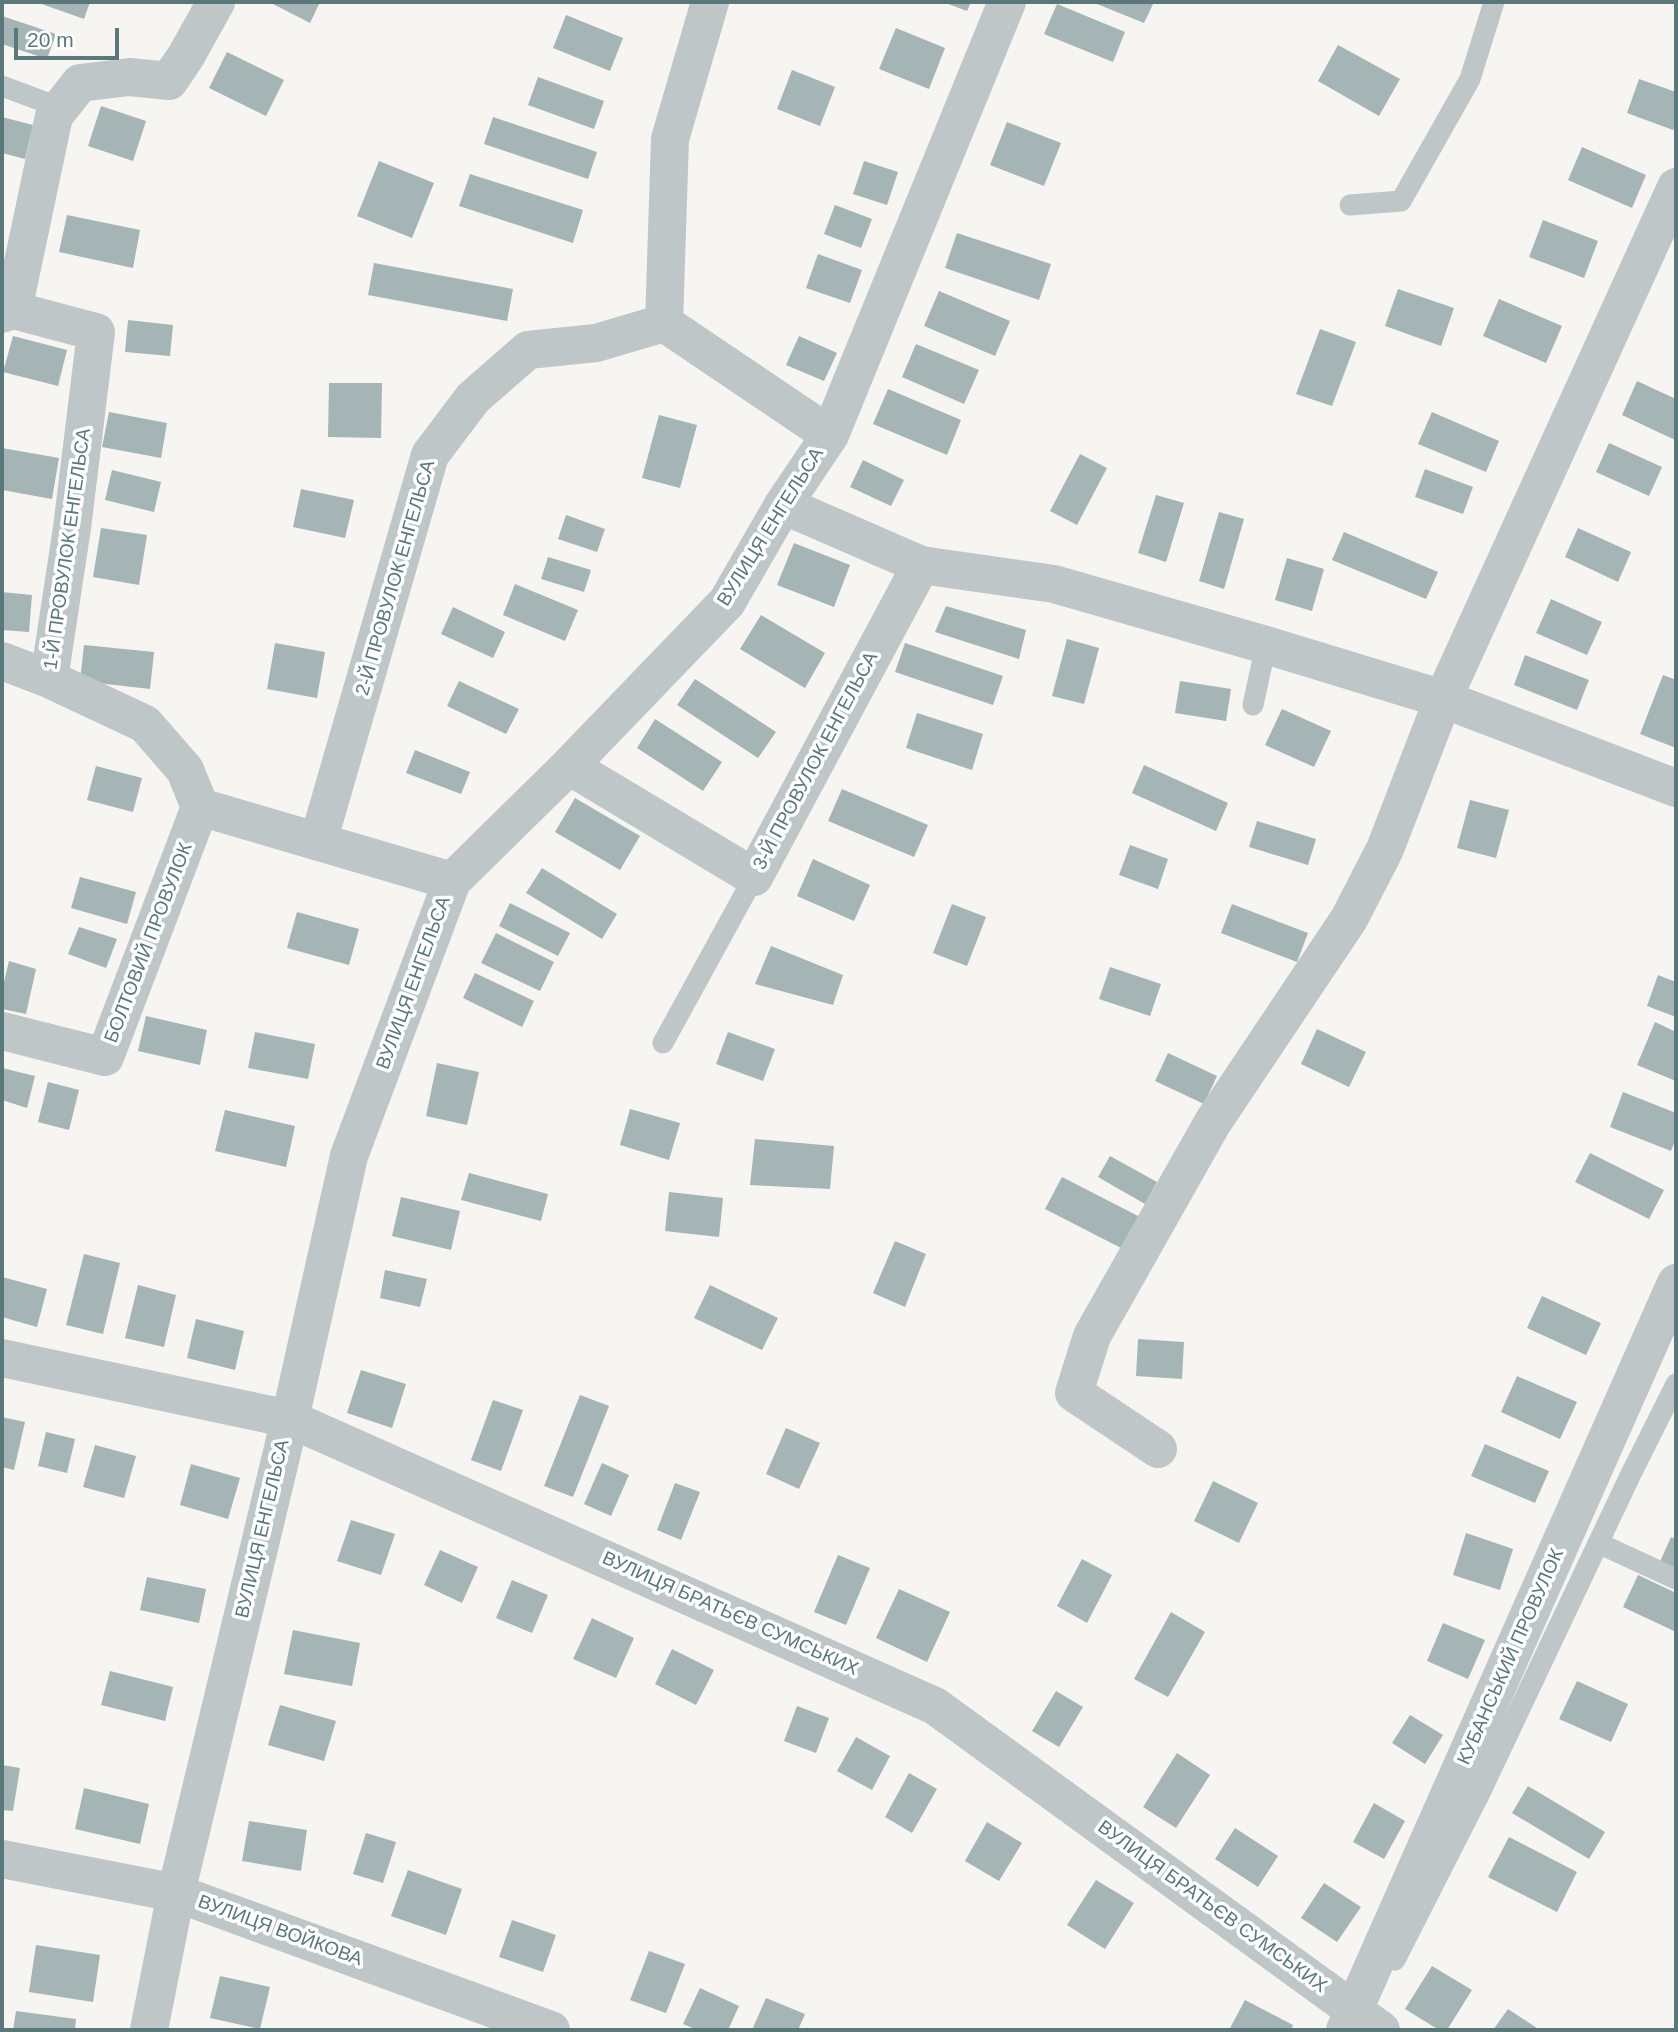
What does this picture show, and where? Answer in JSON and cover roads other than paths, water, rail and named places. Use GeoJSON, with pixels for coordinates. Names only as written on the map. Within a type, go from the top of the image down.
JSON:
{"type":"FeatureCollection","features":[{"type":"Feature","properties":{"kind":"street"},"geometry":{"type":"LineString","coordinates":[[7,312],[54,116],[80,83],[129,78],[169,81],[216,2]]}},
{"type":"Feature","properties":{"kind":"street"},"geometry":{"type":"LineString","coordinates":[[710,2],[670,139],[664,323],[830,435]]}},
{"type":"Feature","properties":{"kind":"street","name":"ВУЛИЦЯ ЕНГЕЛЬСА"},"geometry":{"type":"LineString","coordinates":[[149,2030],[176,1893],[290,1419],[349,1156],[452,881],[569,766],[727,602],[783,505],[830,435],[1007,2]]}},
{"type":"Feature","properties":{"kind":"street"},"geometry":{"type":"LineString","coordinates":[[1158,1449],[1073,1393],[1092,1336],[1213,1122],[1349,919],[1385,849],[1443,699],[1676,187]]}},
{"type":"Feature","properties":{"kind":"street","name":"1-Й ПРОВУЛОК ЕНГЕЛЬСА"},"geometry":{"type":"LineString","coordinates":[[7,312],[96,332],[72,528],[49,679],[145,724],[185,770],[200,807]]}},
{"type":"Feature","properties":{"kind":"street","name":"2-Й ПРОВУЛОК ЕНГЕЛЬСА"},"geometry":{"type":"LineString","coordinates":[[318,842],[430,455],[473,398],[528,351],[596,343],[664,323]]}},
{"type":"Feature","properties":{"kind":"street"},"geometry":{"type":"LineString","coordinates":[[783,505],[921,565],[1054,584],[1266,645],[1443,699],[1676,788]]}},
{"type":"Feature","properties":{"kind":"street","name":"3-Й ПРОВУЛОК ЕНГЕЛЬСА"},"geometry":{"type":"LineString","coordinates":[[569,766],[754,877],[921,565]]}},
{"type":"Feature","properties":{"kind":"street"},"geometry":{"type":"LineString","coordinates":[[2,661],[49,679]]}},
{"type":"Feature","properties":{"kind":"street"},"geometry":{"type":"LineString","coordinates":[[200,807],[452,881]]}},
{"type":"Feature","properties":{"kind":"street","name":"БОЛТОВИЙ ПРОВУЛОК"},"geometry":{"type":"LineString","coordinates":[[2,1031],[105,1057],[200,807]]}},
{"type":"Feature","properties":{"kind":"street","name":"КУБАНСЬКИЙ ПРОВУЛОК"},"geometry":{"type":"LineString","coordinates":[[1361,2022],[1676,1283]]}},
{"type":"Feature","properties":{"kind":"street","name":"ВУЛИЦЯ БРАТЬЄВ СУМСЬКИХ"},"geometry":{"type":"LineString","coordinates":[[2,1358],[290,1419],[935,1706],[1361,2022]]}},
{"type":"Feature","properties":{"kind":"street","name":"ВУЛИЦЯ ВОЙКОВА"},"geometry":{"type":"LineString","coordinates":[[2,1859],[176,1893],[551,2030]]}},
{"type":"Feature","properties":{"kind":"lane"},"geometry":{"type":"LineString","coordinates":[[1350,205],[1401,201],[1470,79],[1494,2]]}},
{"type":"Feature","properties":{"kind":"lane"},"geometry":{"type":"LineString","coordinates":[[2,86],[61,108]]}},
{"type":"Feature","properties":{"kind":"lane"},"geometry":{"type":"LineString","coordinates":[[1253,705],[1266,645]]}},
{"type":"Feature","properties":{"kind":"lane"},"geometry":{"type":"LineString","coordinates":[[663,1043],[754,877]]}},
{"type":"Feature","properties":{"kind":"lane"},"geometry":{"type":"LineString","coordinates":[[1361,2022],[1480,1793],[1676,1384]]}},
{"type":"Feature","properties":{"kind":"lane"},"geometry":{"type":"LineString","coordinates":[[1598,1544],[1676,1579]]}}]}
